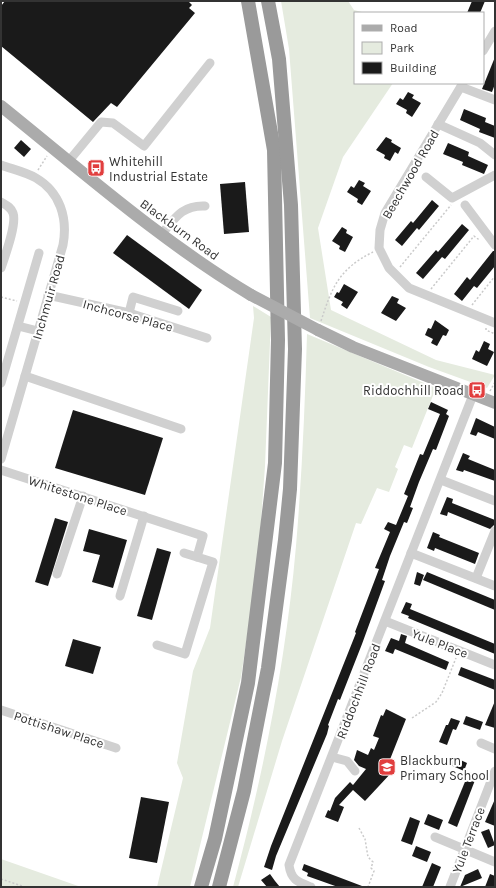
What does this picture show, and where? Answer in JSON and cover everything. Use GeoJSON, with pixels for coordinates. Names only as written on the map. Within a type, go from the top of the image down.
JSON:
{"type":"FeatureCollection","features":[{"type":"Feature","properties":{"kind":"highway"},"geometry":{"type":"LineString","coordinates":[[201,887],[215,839],[248,683],[275,462],[278,340],[274,150],[248,1]]}},
{"type":"Feature","properties":{"kind":"highway"},"geometry":{"type":"LineString","coordinates":[[219,887],[244,791],[268,668],[284,548],[290,489],[295,349],[291,205],[279,59],[268,1]]}},
{"type":"Feature","properties":{"kind":"main road","name":"Blackburn Road"},"geometry":{"type":"LineString","coordinates":[[1,106],[68,162],[161,235],[251,295],[318,330],[414,371],[495,403]]}},
{"type":"Feature","properties":{"kind":"street"},"geometry":{"type":"LineString","coordinates":[[484,49],[495,31]]}},
{"type":"Feature","properties":{"kind":"street"},"geometry":{"type":"LineString","coordinates":[[68,162],[101,122],[113,123],[144,146],[210,63]]}},
{"type":"Feature","properties":{"kind":"street"},"geometry":{"type":"LineString","coordinates":[[462,85],[495,100]]}},
{"type":"Feature","properties":{"kind":"street","name":"Beechwood Road"},"geometry":{"type":"LineString","coordinates":[[462,85],[385,213],[380,230],[380,248],[389,268],[409,288],[495,323]]}},
{"type":"Feature","properties":{"kind":"street"},"geometry":{"type":"LineString","coordinates":[[438,124],[480,143],[495,155]]}},
{"type":"Feature","properties":{"kind":"street","name":"Inchmuir Road"},"geometry":{"type":"LineString","coordinates":[[1,165],[35,177],[53,192],[60,206],[65,232],[63,245],[1,459]]}},
{"type":"Feature","properties":{"kind":"street"},"geometry":{"type":"LineString","coordinates":[[426,177],[452,198],[495,175]]}},
{"type":"Feature","properties":{"kind":"street"},"geometry":{"type":"LineString","coordinates":[[1,202],[8,206],[12,212],[14,220],[1,268]]}},
{"type":"Feature","properties":{"kind":"street"},"geometry":{"type":"LineString","coordinates":[[161,235],[181,211],[193,205],[205,206]]}},
{"type":"Feature","properties":{"kind":"street"},"geometry":{"type":"LineString","coordinates":[[465,205],[495,245]]}},
{"type":"Feature","properties":{"kind":"street"},"geometry":{"type":"LineString","coordinates":[[1,383],[39,253]]}},
{"type":"Feature","properties":{"kind":"street","name":"Inchcorse Place"},"geometry":{"type":"LineString","coordinates":[[48,295],[129,314],[207,338]]}},
{"type":"Feature","properties":{"kind":"street"},"geometry":{"type":"LineString","coordinates":[[129,314],[134,297],[178,311]]}},
{"type":"Feature","properties":{"kind":"street"},"geometry":{"type":"LineString","coordinates":[[18,326],[38,331]]}},
{"type":"Feature","properties":{"kind":"street"},"geometry":{"type":"LineString","coordinates":[[26,376],[181,429]]}},
{"type":"Feature","properties":{"kind":"street","name":"Riddochhill Road"},"geometry":{"type":"LineString","coordinates":[[311,887],[294,881],[290,874],[289,865],[473,395]]}},
{"type":"Feature","properties":{"kind":"street","name":"Whitestone Place"},"geometry":{"type":"LineString","coordinates":[[1,470],[203,536],[197,557]]}},
{"type":"Feature","properties":{"kind":"street"},"geometry":{"type":"LineString","coordinates":[[441,480],[495,501]]}},
{"type":"Feature","properties":{"kind":"street"},"geometry":{"type":"LineString","coordinates":[[57,574],[83,496]]}},
{"type":"Feature","properties":{"kind":"street"},"geometry":{"type":"LineString","coordinates":[[120,596],[144,516]]}},
{"type":"Feature","properties":{"kind":"street"},"geometry":{"type":"LineString","coordinates":[[476,578],[495,531]]}},
{"type":"Feature","properties":{"kind":"street"},"geometry":{"type":"LineString","coordinates":[[157,645],[185,654],[213,562],[184,553]]}},
{"type":"Feature","properties":{"kind":"street"},"geometry":{"type":"LineString","coordinates":[[411,553],[495,586]]}},
{"type":"Feature","properties":{"kind":"street","name":"Yule Place"},"geometry":{"type":"LineString","coordinates":[[385,621],[495,665]]}},
{"type":"Feature","properties":{"kind":"street","name":"Pottishaw Place"},"geometry":{"type":"LineString","coordinates":[[1,710],[116,748]]}},
{"type":"Feature","properties":{"kind":"street"},"geometry":{"type":"LineString","coordinates":[[481,743],[495,749]]}},
{"type":"Feature","properties":{"kind":"street"},"geometry":{"type":"LineString","coordinates":[[332,757],[347,761],[355,771]]}},
{"type":"Feature","properties":{"kind":"street","name":"Yule Terrace"},"geometry":{"type":"LineString","coordinates":[[450,887],[495,771]]}},
{"type":"Feature","properties":{"kind":"street"},"geometry":{"type":"LineString","coordinates":[[435,838],[495,862]]}},
{"type":"Feature","properties":{"kind":"path"},"geometry":{"type":"LineString","coordinates":[[35,177],[41,164],[53,149]]}},
{"type":"Feature","properties":{"kind":"path"},"geometry":{"type":"LineString","coordinates":[[395,274],[455,200]]}},
{"type":"Feature","properties":{"kind":"path"},"geometry":{"type":"LineString","coordinates":[[426,295],[474,236],[478,239],[485,231]]}},
{"type":"Feature","properties":{"kind":"path"},"geometry":{"type":"LineString","coordinates":[[318,330],[330,292],[340,276],[361,258],[380,248]]}},
{"type":"Feature","properties":{"kind":"path"},"geometry":{"type":"LineString","coordinates":[[467,312],[495,276]]}},
{"type":"Feature","properties":{"kind":"path"},"geometry":{"type":"LineString","coordinates":[[412,718],[436,702],[442,693],[459,650]]}},
{"type":"Feature","properties":{"kind":"path"},"geometry":{"type":"LineString","coordinates":[[359,828],[365,839],[368,857],[373,862],[371,868],[374,871],[368,887]]}},
{"type":"Feature","properties":{"kind":"path"},"geometry":{"type":"LineString","coordinates":[[1,879],[24,887]]}},
{"type":"Feature","properties":{"kind":"green space"},"geometry":{"type":"Polygon","coordinates":[[[281,1],[348,1],[354,10],[362,12],[354,12],[354,84],[392,84],[343,157],[318,228],[331,310],[436,360],[495,375],[487,388],[429,367],[310,318],[289,49],[281,1]]]}},
{"type":"Feature","properties":{"kind":"green space"},"geometry":{"type":"Polygon","coordinates":[[[253,306],[271,317],[265,466],[258,563],[241,677],[190,887],[157,887],[183,778],[177,763],[193,671],[210,628],[254,318],[253,306]]]}},
{"type":"Feature","properties":{"kind":"green space"},"geometry":{"type":"Polygon","coordinates":[[[307,334],[436,388],[412,448],[404,445],[395,467],[398,469],[389,492],[377,488],[361,524],[356,523],[282,741],[238,887],[233,887],[254,803],[272,718],[280,675],[292,589],[300,493],[307,334]]]}},
{"type":"Feature","properties":{"kind":"green space"},"geometry":{"type":"Polygon","coordinates":[[[1,859],[81,887],[1,887],[1,859]]]}},
{"type":"Feature","properties":{"kind":"building"},"geometry":{"type":"Polygon","coordinates":[[[5,1],[188,1],[192,5],[189,8],[195,13],[117,107],[111,103],[93,122],[1,46],[1,6],[5,1]]]}},
{"type":"Feature","properties":{"kind":"building"},"geometry":{"type":"Polygon","coordinates":[[[472,1],[485,1],[480,12],[467,12],[472,1]]]}},
{"type":"Feature","properties":{"kind":"building"},"geometry":{"type":"Polygon","coordinates":[[[495,57],[495,84],[492,92],[482,89],[495,57]]]}},
{"type":"Feature","properties":{"kind":"building"},"geometry":{"type":"Polygon","coordinates":[[[408,92],[414,95],[412,98],[421,103],[412,117],[406,113],[407,110],[396,104],[400,98],[403,100],[408,92]]]}},
{"type":"Feature","properties":{"kind":"building"},"geometry":{"type":"Polygon","coordinates":[[[464,109],[486,118],[485,122],[495,126],[495,138],[479,132],[480,129],[460,120],[464,109]]]}},
{"type":"Feature","properties":{"kind":"building"},"geometry":{"type":"Polygon","coordinates":[[[386,137],[401,148],[398,154],[395,152],[390,161],[384,158],[385,155],[376,150],[386,137]]]}},
{"type":"Feature","properties":{"kind":"building"},"geometry":{"type":"Polygon","coordinates":[[[21,140],[31,149],[24,157],[14,148],[21,140]]]}},
{"type":"Feature","properties":{"kind":"building"},"geometry":{"type":"Polygon","coordinates":[[[448,143],[469,152],[468,156],[488,165],[484,174],[462,165],[463,162],[443,154],[448,143]]]}},
{"type":"Feature","properties":{"kind":"building"},"geometry":{"type":"Polygon","coordinates":[[[359,180],[365,183],[363,186],[371,191],[362,205],[357,202],[358,199],[347,192],[351,186],[354,188],[359,180]]]}},
{"type":"Feature","properties":{"kind":"building"},"geometry":{"type":"Polygon","coordinates":[[[245,182],[249,232],[224,234],[220,184],[245,182]]]}},
{"type":"Feature","properties":{"kind":"building"},"geometry":{"type":"Polygon","coordinates":[[[432,200],[439,206],[419,230],[417,228],[402,246],[395,240],[411,221],[413,223],[432,200]]]}},
{"type":"Feature","properties":{"kind":"building"},"geometry":{"type":"Polygon","coordinates":[[[462,224],[469,230],[445,259],[442,257],[423,279],[416,273],[436,250],[438,252],[462,224]]]}},
{"type":"Feature","properties":{"kind":"building"},"geometry":{"type":"Polygon","coordinates":[[[342,227],[347,230],[346,233],[353,237],[345,252],[339,249],[340,246],[332,241],[342,227]]]}},
{"type":"Feature","properties":{"kind":"building"},"geometry":{"type":"Polygon","coordinates":[[[127,235],[202,290],[189,309],[113,253],[127,235]]]}},
{"type":"Feature","properties":{"kind":"building"},"geometry":{"type":"Polygon","coordinates":[[[493,251],[495,251],[495,266],[477,288],[474,286],[462,301],[454,294],[467,277],[470,280],[493,251]]]}},
{"type":"Feature","properties":{"kind":"building"},"geometry":{"type":"Polygon","coordinates":[[[344,284],[358,292],[347,309],[341,305],[343,302],[334,297],[337,292],[339,293],[344,284]]]}},
{"type":"Feature","properties":{"kind":"building"},"geometry":{"type":"Polygon","coordinates":[[[392,296],[399,299],[397,303],[406,308],[396,321],[381,313],[392,296]]]}},
{"type":"Feature","properties":{"kind":"building"},"geometry":{"type":"Polygon","coordinates":[[[435,320],[449,330],[446,336],[443,335],[437,346],[431,343],[433,339],[425,335],[428,328],[431,329],[435,320]]]}},
{"type":"Feature","properties":{"kind":"building"},"geometry":{"type":"Polygon","coordinates":[[[484,341],[490,344],[488,349],[494,352],[487,366],[472,359],[476,350],[479,352],[484,341]]]}},
{"type":"Feature","properties":{"kind":"building"},"geometry":{"type":"Polygon","coordinates":[[[431,402],[448,410],[446,414],[449,416],[436,450],[433,449],[419,482],[410,507],[413,508],[407,523],[404,522],[390,556],[382,580],[385,581],[362,644],[340,700],[338,699],[328,725],[327,734],[276,856],[272,870],[264,867],[356,633],[355,632],[379,569],[375,568],[390,532],[384,529],[388,522],[396,525],[408,496],[404,494],[420,454],[423,455],[440,414],[428,409],[431,402]]]}},
{"type":"Feature","properties":{"kind":"building"},"geometry":{"type":"Polygon","coordinates":[[[73,410],[163,438],[145,495],[55,468],[73,410]]]}},
{"type":"Feature","properties":{"kind":"building"},"geometry":{"type":"Polygon","coordinates":[[[476,418],[495,427],[495,439],[478,432],[476,436],[470,434],[476,418]]]}},
{"type":"Feature","properties":{"kind":"building"},"geometry":{"type":"Polygon","coordinates":[[[463,453],[470,456],[468,459],[495,470],[495,481],[464,470],[463,472],[456,470],[463,453]]]}},
{"type":"Feature","properties":{"kind":"building"},"geometry":{"type":"Polygon","coordinates":[[[447,497],[453,499],[452,503],[495,520],[494,525],[490,529],[448,512],[447,516],[440,514],[447,497]]]}},
{"type":"Feature","properties":{"kind":"building"},"geometry":{"type":"Polygon","coordinates":[[[55,518],[68,522],[48,586],[35,582],[55,518]]]}},
{"type":"Feature","properties":{"kind":"building"},"geometry":{"type":"Polygon","coordinates":[[[89,529],[127,540],[113,588],[92,582],[100,555],[83,551],[89,529]]]}},
{"type":"Feature","properties":{"kind":"building"},"geometry":{"type":"Polygon","coordinates":[[[433,532],[440,535],[439,537],[479,553],[475,564],[435,548],[434,551],[427,548],[433,532]]]}},
{"type":"Feature","properties":{"kind":"building"},"geometry":{"type":"Polygon","coordinates":[[[157,548],[171,552],[152,620],[137,616],[157,548]]]}},
{"type":"Feature","properties":{"kind":"building"},"geometry":{"type":"Polygon","coordinates":[[[417,572],[424,575],[420,586],[414,584],[417,572]]]}},
{"type":"Feature","properties":{"kind":"building"},"geometry":{"type":"Polygon","coordinates":[[[427,572],[495,600],[495,610],[423,580],[427,572]]]}},
{"type":"Feature","properties":{"kind":"building"},"geometry":{"type":"Polygon","coordinates":[[[406,602],[412,604],[410,609],[495,644],[495,654],[408,618],[409,616],[401,613],[406,602]]]}},
{"type":"Feature","properties":{"kind":"building"},"geometry":{"type":"Polygon","coordinates":[[[401,634],[407,636],[405,643],[449,662],[446,670],[395,649],[393,654],[385,651],[391,638],[399,641],[401,634]]]}},
{"type":"Feature","properties":{"kind":"building"},"geometry":{"type":"Polygon","coordinates":[[[73,639],[101,647],[93,674],[65,666],[73,639]]]}},
{"type":"Feature","properties":{"kind":"building"},"geometry":{"type":"Polygon","coordinates":[[[461,667],[495,680],[495,690],[458,675],[461,667]]]}},
{"type":"Feature","properties":{"kind":"building"},"geometry":{"type":"Polygon","coordinates":[[[495,701],[495,728],[485,725],[495,701]]]}},
{"type":"Feature","properties":{"kind":"building"},"geometry":{"type":"Polygon","coordinates":[[[386,709],[406,719],[387,767],[392,772],[365,801],[353,790],[339,805],[344,807],[338,822],[325,817],[328,810],[330,811],[335,798],[350,782],[353,785],[366,769],[359,766],[354,760],[357,750],[368,755],[371,748],[374,750],[379,738],[373,736],[381,715],[383,716],[386,709]]]}},
{"type":"Feature","properties":{"kind":"building"},"geometry":{"type":"Polygon","coordinates":[[[466,716],[483,722],[480,730],[463,724],[466,716]]]}},
{"type":"Feature","properties":{"kind":"building"},"geometry":{"type":"Polygon","coordinates":[[[451,718],[460,721],[456,730],[453,729],[447,745],[439,742],[446,725],[448,725],[451,718]]]}},
{"type":"Feature","properties":{"kind":"building"},"geometry":{"type":"Polygon","coordinates":[[[452,756],[467,763],[464,771],[448,764],[452,756]]]}},
{"type":"Feature","properties":{"kind":"building"},"geometry":{"type":"Polygon","coordinates":[[[469,772],[477,775],[457,827],[448,823],[469,772]]]}},
{"type":"Feature","properties":{"kind":"building"},"geometry":{"type":"Polygon","coordinates":[[[141,797],[169,802],[157,863],[129,858],[141,797]]]}},
{"type":"Feature","properties":{"kind":"building"},"geometry":{"type":"Polygon","coordinates":[[[495,799],[495,826],[485,822],[495,799]]]}},
{"type":"Feature","properties":{"kind":"building"},"geometry":{"type":"Polygon","coordinates":[[[428,814],[443,820],[439,830],[424,824],[428,814]]]}},
{"type":"Feature","properties":{"kind":"building"},"geometry":{"type":"Polygon","coordinates":[[[410,817],[420,821],[412,845],[401,841],[410,817]]]}},
{"type":"Feature","properties":{"kind":"building"},"geometry":{"type":"Polygon","coordinates":[[[489,829],[495,845],[488,848],[481,832],[489,829]]]}},
{"type":"Feature","properties":{"kind":"building"},"geometry":{"type":"Polygon","coordinates":[[[416,846],[431,852],[427,862],[412,856],[416,846]]]}},
{"type":"Feature","properties":{"kind":"building"},"geometry":{"type":"Polygon","coordinates":[[[432,863],[441,867],[433,887],[422,887],[432,863]]]}},
{"type":"Feature","properties":{"kind":"building"},"geometry":{"type":"Polygon","coordinates":[[[304,864],[362,887],[338,887],[307,876],[308,873],[302,870],[304,864]]]}},
{"type":"Feature","properties":{"kind":"building"},"geometry":{"type":"Polygon","coordinates":[[[478,869],[482,878],[460,887],[465,875],[478,869]]]}},
{"type":"Feature","properties":{"kind":"building"},"geometry":{"type":"Polygon","coordinates":[[[270,874],[280,887],[267,887],[261,880],[270,874]]]}},
{"type":"Feature","properties":{"kind":"building"},"geometry":{"type":"Polygon","coordinates":[[[490,874],[495,876],[495,887],[485,887],[490,874]]]}},
{"type":"Feature","properties":{"kind":"place","name":"Whitehill Industrial Estate"},"geometry":{"type":"Point","coordinates":[96,168]}},
{"type":"Feature","properties":{"kind":"place","name":"Riddochhill Road"},"geometry":{"type":"Point","coordinates":[477,390]}},
{"type":"Feature","properties":{"kind":"place","name":"Blackburn Primary School"},"geometry":{"type":"Point","coordinates":[387,767]}}]}
